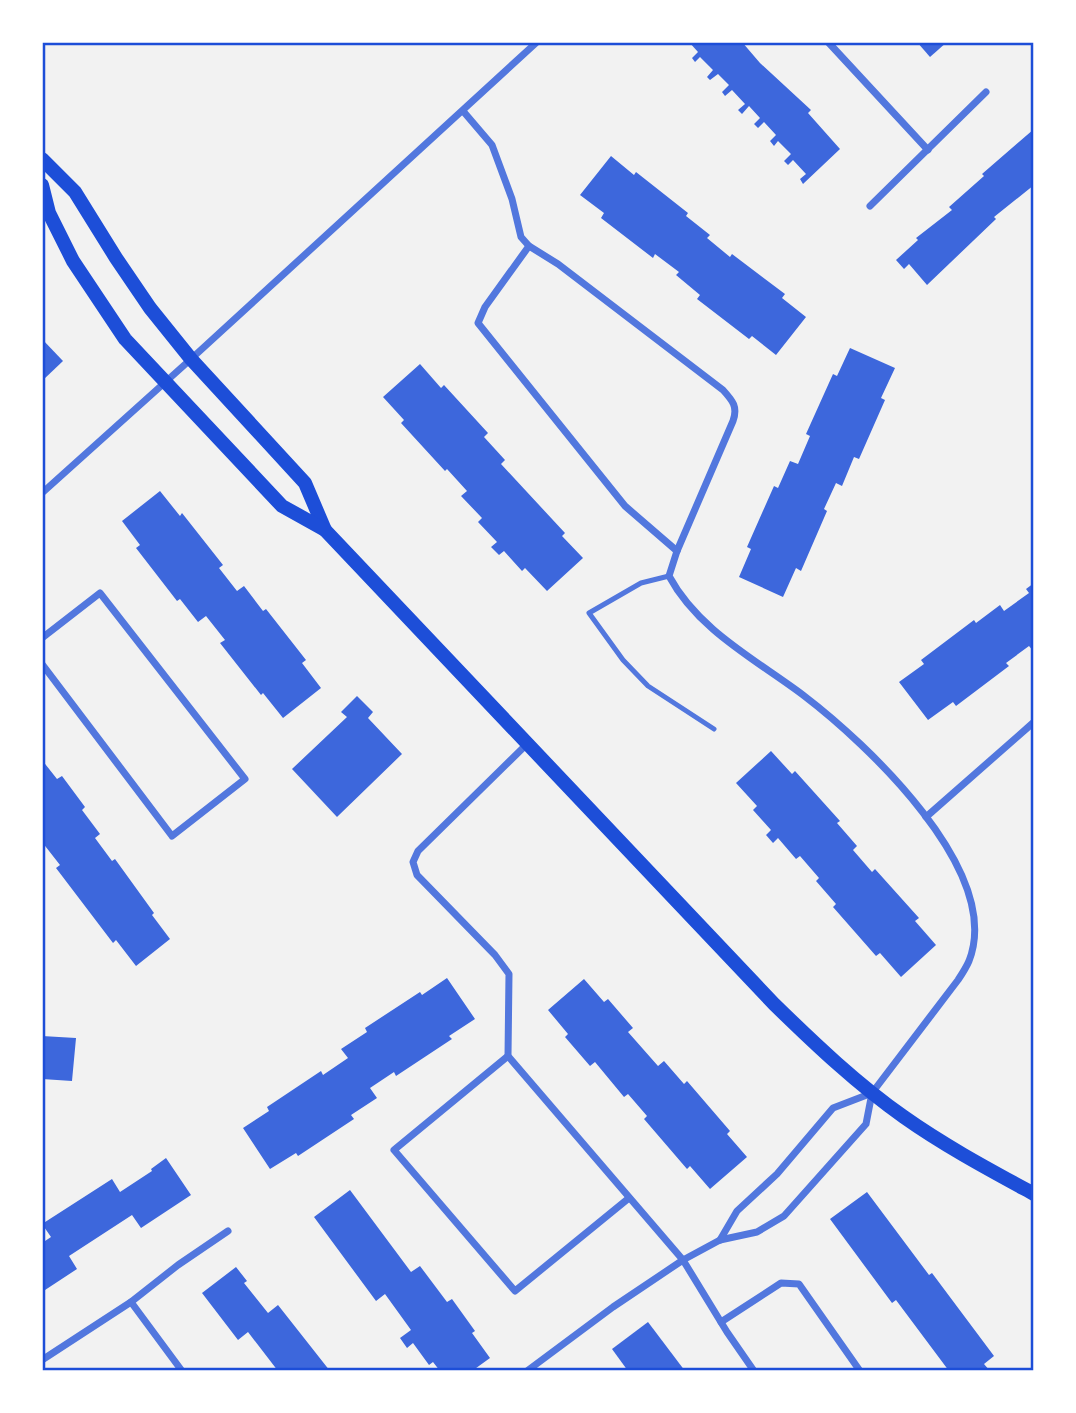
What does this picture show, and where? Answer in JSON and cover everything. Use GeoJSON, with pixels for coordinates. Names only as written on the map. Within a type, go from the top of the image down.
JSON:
{"type":"FeatureCollection","features":[{"type":"Feature","properties":{"kind":"main road"},"geometry":{"type":"LineString","coordinates":[[42,159],[75,192],[143,298],[191,359],[304,483],[324,530]]}},
{"type":"Feature","properties":{"kind":"main road"},"geometry":{"type":"LineString","coordinates":[[42,184],[48,214],[74,261],[125,339],[282,506],[324,530],[774,1004],[822,1050],[872,1093],[946,1144],[1034,1194]]}},
{"type":"Feature","properties":{"kind":"street"},"geometry":{"type":"LineString","coordinates":[[42,493],[537,42]]}},
{"type":"Feature","properties":{"kind":"street"},"geometry":{"type":"LineString","coordinates":[[828,42],[928,150]]}},
{"type":"Feature","properties":{"kind":"street"},"geometry":{"type":"LineString","coordinates":[[870,206],[986,92]]}},
{"type":"Feature","properties":{"kind":"street"},"geometry":{"type":"LineString","coordinates":[[463,111],[492,145],[512,199],[522,237],[529,246],[558,264],[723,390],[734,402],[733,421],[677,551],[669,576],[698,616],[803,695],[863,746],[926,817],[949,850],[967,891],[973,930],[969,961],[958,980],[872,1093],[866,1124],[784,1216],[757,1232],[720,1240],[683,1260],[613,1307],[527,1371]]}},
{"type":"Feature","properties":{"kind":"street"},"geometry":{"type":"LineString","coordinates":[[529,246],[485,307],[478,323],[625,506],[677,551]]}},
{"type":"Feature","properties":{"kind":"street"},"geometry":{"type":"LineString","coordinates":[[42,638],[100,593],[245,779],[172,836],[42,664]]}},
{"type":"Feature","properties":{"kind":"street"},"geometry":{"type":"LineString","coordinates":[[926,817],[1034,722]]}},
{"type":"Feature","properties":{"kind":"street"},"geometry":{"type":"LineString","coordinates":[[527,744],[418,850],[414,862],[417,875],[495,955],[509,974],[508,1056],[683,1260],[720,1322],[754,1371]]}},
{"type":"Feature","properties":{"kind":"street"},"geometry":{"type":"LineString","coordinates":[[508,1056],[394,1150],[515,1291],[629,1198]]}},
{"type":"Feature","properties":{"kind":"street"},"geometry":{"type":"LineString","coordinates":[[720,1240],[737,1212],[777,1174],[834,1108],[872,1093]]}},
{"type":"Feature","properties":{"kind":"street"},"geometry":{"type":"LineString","coordinates":[[42,1360],[131,1302],[228,1231]]}},
{"type":"Feature","properties":{"kind":"street"},"geometry":{"type":"LineString","coordinates":[[720,1322],[781,1283],[800,1284],[860,1371]]}},
{"type":"Feature","properties":{"kind":"street"},"geometry":{"type":"LineString","coordinates":[[131,1302],[182,1371]]}},
{"type":"Feature","properties":{"kind":"lane"},"geometry":{"type":"LineString","coordinates":[[669,576],[641,583],[589,613],[623,660],[648,686],[714,729]]}},
{"type":"Feature","properties":{"kind":"building"},"geometry":{"type":"Polygon","coordinates":[[[689,42],[742,42],[760,63],[811,110],[808,113],[840,149],[803,184],[800,179],[806,174],[793,160],[788,165],[784,161],[791,154],[778,141],[774,146],[770,141],[776,135],[764,122],[758,128],[754,124],[760,118],[749,106],[742,114],[738,110],[745,104],[732,90],[725,96],[722,92],[729,85],[718,74],[710,80],[707,77],[713,70],[700,57],[695,62],[692,58],[698,52],[689,42]]]}},
{"type":"Feature","properties":{"kind":"building"},"geometry":{"type":"Polygon","coordinates":[[[917,42],[947,42],[930,57],[917,42]]]}},
{"type":"Feature","properties":{"kind":"building"},"geometry":{"type":"Polygon","coordinates":[[[1034,129],[1034,185],[994,217],[996,219],[927,285],[909,264],[904,269],[896,260],[918,240],[916,238],[952,210],[949,207],[984,176],[982,174],[1034,129]]]}},
{"type":"Feature","properties":{"kind":"building"},"geometry":{"type":"Polygon","coordinates":[[[611,156],[688,213],[686,216],[710,235],[707,238],[785,294],[782,298],[806,317],[776,355],[752,336],[749,339],[697,299],[700,295],[676,275],[679,272],[655,254],[653,258],[601,218],[604,213],[580,195],[611,156]]]}},
{"type":"Feature","properties":{"kind":"building"},"geometry":{"type":"Polygon","coordinates":[[[42,339],[63,361],[42,381],[42,339]]]}},
{"type":"Feature","properties":{"kind":"building"},"geometry":{"type":"Polygon","coordinates":[[[850,348],[895,368],[881,398],[885,400],[859,459],[854,457],[842,486],[836,483],[801,571],[796,568],[783,597],[739,577],[751,549],[747,547],[774,486],[778,488],[790,461],[798,464],[810,436],[806,434],[833,374],[837,376],[850,348]]]}},
{"type":"Feature","properties":{"kind":"building"},"geometry":{"type":"Polygon","coordinates":[[[420,364],[441,388],[444,385],[488,433],[484,437],[505,460],[501,464],[565,533],[562,536],[583,558],[547,591],[525,568],[522,571],[504,551],[499,555],[491,547],[497,542],[478,522],[482,518],[461,496],[467,491],[401,423],[404,420],[383,397],[420,364]]]}},
{"type":"Feature","properties":{"kind":"building"},"geometry":{"type":"Polygon","coordinates":[[[160,491],[180,516],[182,513],[223,565],[219,568],[237,591],[244,586],[306,660],[302,663],[321,688],[283,718],[220,643],[225,640],[206,616],[198,622],[180,599],[177,601],[136,548],[140,545],[122,521],[160,491]]]}},
{"type":"Feature","properties":{"kind":"building"},"geometry":{"type":"Polygon","coordinates":[[[1034,583],[1034,652],[1029,646],[1006,663],[1009,666],[956,706],[953,702],[928,720],[899,682],[924,664],[921,660],[974,620],[976,623],[1000,605],[1004,611],[1029,593],[1026,589],[1034,583]]]}},
{"type":"Feature","properties":{"kind":"building"},"geometry":{"type":"Polygon","coordinates":[[[357,696],[373,712],[368,718],[402,754],[337,817],[292,769],[347,717],[341,712],[357,696]]]}},
{"type":"Feature","properties":{"kind":"building"},"geometry":{"type":"Polygon","coordinates":[[[771,751],[792,774],[795,771],[840,821],[837,823],[857,846],[853,850],[872,872],[875,869],[919,918],[915,921],[936,945],[901,977],[880,953],[876,956],[833,907],[836,904],[816,881],[819,878],[800,856],[796,859],[778,838],[773,843],[766,835],[771,830],[753,810],[757,806],[736,783],[771,751]]]}},
{"type":"Feature","properties":{"kind":"building"},"geometry":{"type":"Polygon","coordinates":[[[42,760],[57,779],[62,776],[85,807],[82,810],[100,834],[95,838],[112,861],[115,859],[170,939],[136,966],[116,940],[113,943],[56,868],[60,865],[42,842],[42,760]]]}},
{"type":"Feature","properties":{"kind":"building"},"geometry":{"type":"Polygon","coordinates":[[[447,978],[475,1019],[449,1036],[452,1039],[396,1076],[394,1072],[370,1088],[377,1098],[351,1115],[354,1119],[298,1156],[296,1153],[270,1169],[243,1128],[269,1111],[267,1107],[321,1071],[323,1075],[348,1058],[341,1049],[367,1032],[365,1028],[420,992],[422,995],[447,978]]]}},
{"type":"Feature","properties":{"kind":"building"},"geometry":{"type":"Polygon","coordinates":[[[584,979],[604,1002],[608,999],[633,1028],[628,1032],[658,1066],[664,1061],[684,1084],[687,1081],[730,1131],[727,1134],[747,1157],[710,1189],[690,1166],[687,1169],[644,1119],[647,1116],[628,1094],[624,1097],[595,1062],[590,1066],[565,1037],[568,1034],[548,1010],[584,979]]]}},
{"type":"Feature","properties":{"kind":"building"},"geometry":{"type":"Polygon","coordinates":[[[42,1036],[76,1038],[72,1081],[42,1079],[42,1036]]]}},
{"type":"Feature","properties":{"kind":"building"},"geometry":{"type":"Polygon","coordinates":[[[166,1158],[191,1195],[141,1228],[132,1215],[69,1256],[77,1269],[42,1292],[42,1243],[51,1237],[42,1224],[112,1179],[120,1192],[152,1171],[151,1169],[166,1158]]]}},
{"type":"Feature","properties":{"kind":"building"},"geometry":{"type":"Polygon","coordinates":[[[350,1190],[411,1272],[420,1266],[447,1302],[452,1299],[490,1358],[472,1371],[440,1371],[433,1362],[429,1365],[413,1343],[407,1348],[400,1338],[411,1330],[385,1294],[376,1301],[314,1217],[350,1190]]]}},
{"type":"Feature","properties":{"kind":"building"},"geometry":{"type":"Polygon","coordinates":[[[867,1192],[994,1356],[984,1364],[990,1371],[949,1371],[896,1300],[892,1303],[830,1219],[867,1192]]]}},
{"type":"Feature","properties":{"kind":"building"},"geometry":{"type":"Polygon","coordinates":[[[236,1267],[247,1281],[244,1283],[268,1313],[278,1305],[330,1371],[278,1371],[248,1332],[238,1340],[202,1293],[236,1267]]]}},
{"type":"Feature","properties":{"kind":"building"},"geometry":{"type":"Polygon","coordinates":[[[648,1322],[685,1371],[628,1371],[612,1349],[648,1322]]]}}]}
